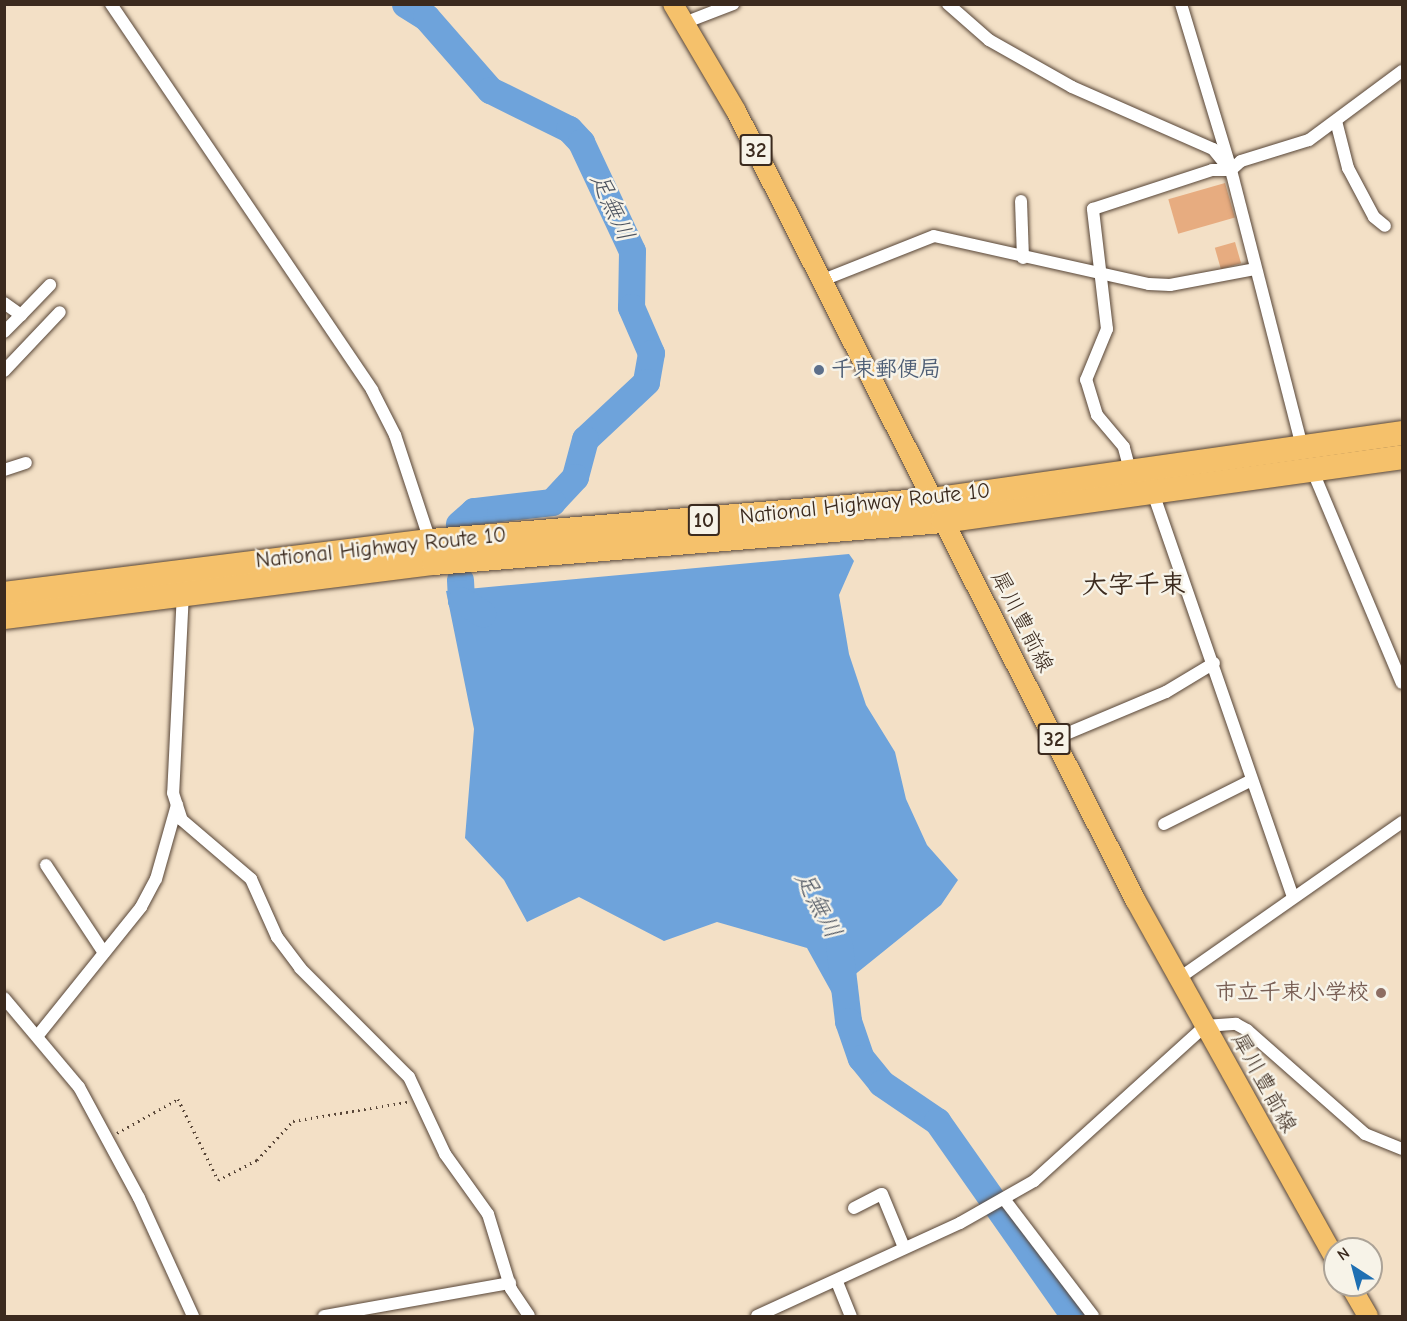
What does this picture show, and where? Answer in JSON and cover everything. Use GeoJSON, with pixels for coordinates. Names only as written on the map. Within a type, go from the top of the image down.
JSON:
{"type":"FeatureCollection","features":[{"type":"Feature","properties":{"kind":"highway","name":"National Highway Route 10"},"geometry":{"type":"LineString","coordinates":[[4,594],[430,541],[932,500],[1402,433]]}},
{"type":"Feature","properties":{"kind":"highway","name":"National Highway Route 10"},"geometry":{"type":"LineString","coordinates":[[4,618],[183,592],[434,564],[943,521],[1156,494],[1402,457]]}},
{"type":"Feature","properties":{"kind":"main road","name":"犀川豊前線"},"geometry":{"type":"LineString","coordinates":[[673,4],[824,280],[932,500],[1178,979],[1323,1237]]}},
{"type":"Feature","properties":{"kind":"main road"},"geometry":{"type":"LineString","coordinates":[[1357,1297],[1368,1317]]}},
{"type":"Feature","properties":{"kind":"street"},"geometry":{"type":"LineString","coordinates":[[111,4],[372,390],[395,435],[430,541]]}},
{"type":"Feature","properties":{"kind":"street"},"geometry":{"type":"LineString","coordinates":[[684,22],[733,4]]}},
{"type":"Feature","properties":{"kind":"street"},"geometry":{"type":"LineString","coordinates":[[948,4],[989,40],[1072,87],[1213,149],[1231,170]]}},
{"type":"Feature","properties":{"kind":"street"},"geometry":{"type":"LineString","coordinates":[[1181,4],[1231,170],[1302,447],[1402,683]]}},
{"type":"Feature","properties":{"kind":"street"},"geometry":{"type":"LineString","coordinates":[[1292,895],[1156,494],[1129,472],[1124,447],[1098,415],[1086,380],[1107,329],[1098,275],[1094,209],[1212,170],[1231,170],[1241,161],[1309,141],[1402,71]]}},
{"type":"Feature","properties":{"kind":"street"},"geometry":{"type":"LineString","coordinates":[[1336,121],[1348,168],[1374,217],[1385,226]]}},
{"type":"Feature","properties":{"kind":"street"},"geometry":{"type":"LineString","coordinates":[[1021,201],[1023,258]]}},
{"type":"Feature","properties":{"kind":"street"},"geometry":{"type":"LineString","coordinates":[[824,280],[934,236],[1098,275],[1170,285],[1255,269]]}},
{"type":"Feature","properties":{"kind":"street"},"geometry":{"type":"LineString","coordinates":[[4,332],[50,285]]}},
{"type":"Feature","properties":{"kind":"street"},"geometry":{"type":"LineString","coordinates":[[4,303],[21,315]]}},
{"type":"Feature","properties":{"kind":"street"},"geometry":{"type":"LineString","coordinates":[[4,371],[60,312]]}},
{"type":"Feature","properties":{"kind":"street"},"geometry":{"type":"LineString","coordinates":[[4,470],[26,463]]}},
{"type":"Feature","properties":{"kind":"street"},"geometry":{"type":"LineString","coordinates":[[183,592],[173,793],[182,820],[251,879],[277,937],[300,968],[409,1077],[445,1154],[488,1214],[510,1283],[530,1317]]}},
{"type":"Feature","properties":{"kind":"street"},"geometry":{"type":"LineString","coordinates":[[1054,739],[1166,692],[1214,663]]}},
{"type":"Feature","properties":{"kind":"street"},"geometry":{"type":"LineString","coordinates":[[1164,824],[1252,780]]}},
{"type":"Feature","properties":{"kind":"street"},"geometry":{"type":"LineString","coordinates":[[39,1034],[104,953],[156,879],[177,805]]}},
{"type":"Feature","properties":{"kind":"street"},"geometry":{"type":"LineString","coordinates":[[1178,979],[1292,895],[1402,822]]}},
{"type":"Feature","properties":{"kind":"street"},"geometry":{"type":"LineString","coordinates":[[46,865],[104,953]]}},
{"type":"Feature","properties":{"kind":"street"},"geometry":{"type":"LineString","coordinates":[[4,998],[39,1034],[78,1087],[107,1139],[193,1317]]}},
{"type":"Feature","properties":{"kind":"street"},"geometry":{"type":"LineString","coordinates":[[757,1317],[837,1282],[903,1245],[1004,1199],[1121,1106],[1205,1026],[1236,1024],[1247,1030],[1365,1134],[1402,1149]]}},
{"type":"Feature","properties":{"kind":"street"},"geometry":{"type":"LineString","coordinates":[[854,1208],[882,1194],[903,1245]]}},
{"type":"Feature","properties":{"kind":"street"},"geometry":{"type":"LineString","coordinates":[[1004,1199],[1093,1317]]}},
{"type":"Feature","properties":{"kind":"street"},"geometry":{"type":"LineString","coordinates":[[837,1282],[851,1317]]}},
{"type":"Feature","properties":{"kind":"street"},"geometry":{"type":"LineString","coordinates":[[324,1317],[510,1283]]}},
{"type":"Feature","properties":{"kind":"path"},"geometry":{"type":"LineString","coordinates":[[107,1139],[178,1099],[218,1180],[257,1160],[293,1121],[420,1099]]}},
{"type":"Feature","properties":{"kind":"water"},"geometry":{"type":"Polygon","coordinates":[[[849,554],[854,561],[839,595],[849,654],[866,705],[895,752],[906,799],[927,845],[958,880],[941,905],[832,993],[807,948],[717,922],[664,941],[579,897],[527,922],[504,880],[465,838],[474,729],[446,591],[849,554]]]}},
{"type":"Feature","properties":{"kind":"building"},"geometry":{"type":"Polygon","coordinates":[[[1225,183],[1235,218],[1178,234],[1168,199],[1225,183]]]}},
{"type":"Feature","properties":{"kind":"building"},"geometry":{"type":"Polygon","coordinates":[[[1235,242],[1241,263],[1221,269],[1215,248],[1235,242]]]}},
{"type":"Feature","properties":{"kind":"waterway","name":"足無川"},"geometry":{"type":"LineString","coordinates":[[405,4],[426,17],[490,90],[569,129],[581,142],[632,251],[631,307],[651,353],[646,382],[585,439],[575,477],[552,502],[474,511],[459,524]]}},
{"type":"Feature","properties":{"kind":"waterway","name":"足無川"},"geometry":{"type":"LineString","coordinates":[[460,580],[461,600],[482,613]]}},
{"type":"Feature","properties":{"kind":"waterway","name":"足無川"},"geometry":{"type":"LineString","coordinates":[[839,945],[848,1021],[861,1058],[881,1083],[937,1121],[1074,1316]]}},
{"type":"Feature","properties":{"kind":"place","name":"千束郵便局"},"geometry":{"type":"Point","coordinates":[819,370]}},
{"type":"Feature","properties":{"kind":"place","name":"市立千束小学校"},"geometry":{"type":"Point","coordinates":[1381,993]}},
{"type":"Feature","properties":{"kind":"district","name":"大字千束"},"geometry":{"type":"Point","coordinates":[1134,586]}}]}
